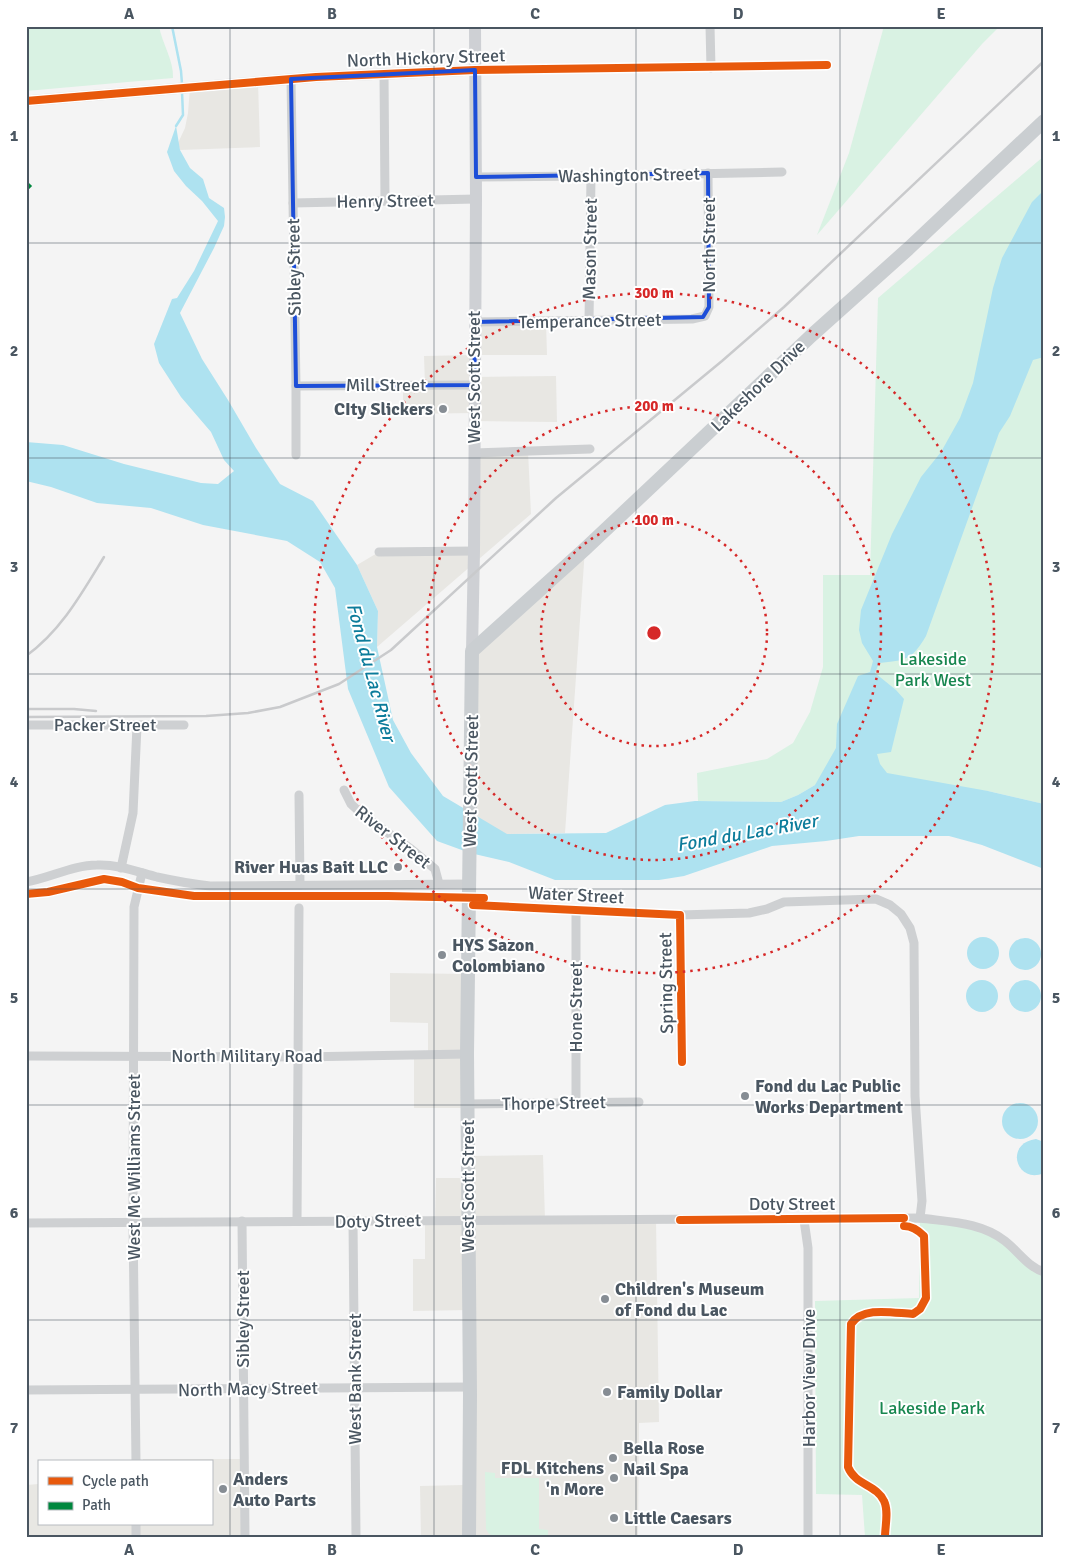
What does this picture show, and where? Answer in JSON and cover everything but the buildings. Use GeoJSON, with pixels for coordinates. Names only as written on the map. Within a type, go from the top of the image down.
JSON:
{"type":"FeatureCollection","features":[{"type":"Feature","properties":{"kind":"main road","name":"West Scott Street"},"geometry":{"type":"LineString","coordinates":[[469,1537],[470,1387],[467,1054],[474,551],[475,26]]}},
{"type":"Feature","properties":{"kind":"main road","name":"Lakeshore Drive"},"geometry":{"type":"LineString","coordinates":[[472,651],[585,549],[812,335],[908,250],[1044,121]]}},
{"type":"Feature","properties":{"kind":"street"},"geometry":{"type":"LineString","coordinates":[[710,26],[711,68]]}},
{"type":"Feature","properties":{"kind":"street","name":"North Hickory Street"},"geometry":{"type":"LineString","coordinates":[[26,101],[384,74],[475,70],[827,65]]}},
{"type":"Feature","properties":{"kind":"street"},"geometry":{"type":"LineString","coordinates":[[384,74],[385,201]]}},
{"type":"Feature","properties":{"kind":"street","name":"Sibley Street"},"geometry":{"type":"LineString","coordinates":[[291,80],[296,455]]}},
{"type":"Feature","properties":{"kind":"street","name":"Washington Street"},"geometry":{"type":"LineString","coordinates":[[476,177],[782,172]]}},
{"type":"Feature","properties":{"kind":"street","name":"North Street"},"geometry":{"type":"LineString","coordinates":[[705,316],[709,307],[708,173]]}},
{"type":"Feature","properties":{"kind":"street","name":"Mason Street"},"geometry":{"type":"LineString","coordinates":[[589,322],[591,176]]}},
{"type":"Feature","properties":{"kind":"street","name":"Henry Street"},"geometry":{"type":"LineString","coordinates":[[293,203],[476,199]]}},
{"type":"Feature","properties":{"kind":"street","name":"Temperance Street"},"geometry":{"type":"LineString","coordinates":[[474,322],[589,322],[692,319],[705,316]]}},
{"type":"Feature","properties":{"kind":"street","name":"Mill Street"},"geometry":{"type":"LineString","coordinates":[[296,386],[475,385]]}},
{"type":"Feature","properties":{"kind":"street"},"geometry":{"type":"LineString","coordinates":[[474,453],[590,449]]}},
{"type":"Feature","properties":{"kind":"street"},"geometry":{"type":"LineString","coordinates":[[379,552],[474,551]]}},
{"type":"Feature","properties":{"kind":"street","name":"Packer Street"},"geometry":{"type":"LineString","coordinates":[[26,725],[184,725]]}},
{"type":"Feature","properties":{"kind":"street"},"geometry":{"type":"LineString","coordinates":[[121,868],[134,810],[137,726]]}},
{"type":"Feature","properties":{"kind":"street","name":"River Street"},"geometry":{"type":"LineString","coordinates":[[344,790],[351,804],[364,816],[435,869],[440,884]]}},
{"type":"Feature","properties":{"kind":"street"},"geometry":{"type":"LineString","coordinates":[[299,795],[300,885]]}},
{"type":"Feature","properties":{"kind":"street"},"geometry":{"type":"LineString","coordinates":[[26,882],[87,866],[104,865],[203,885],[470,884]]}},
{"type":"Feature","properties":{"kind":"street","name":"West Mc Williams Street"},"geometry":{"type":"LineString","coordinates":[[136,1460],[133,1222],[134,907],[142,872]]}},
{"type":"Feature","properties":{"kind":"street","name":"Water Street"},"geometry":{"type":"LineString","coordinates":[[470,905],[680,915],[749,913],[767,909],[784,902],[876,899],[888,904],[901,914],[910,928],[914,943],[915,1096],[922,1201],[920,1218]]}},
{"type":"Feature","properties":{"kind":"street"},"geometry":{"type":"LineString","coordinates":[[298,1221],[299,908]]}},
{"type":"Feature","properties":{"kind":"street","name":"Hone Street"},"geometry":{"type":"LineString","coordinates":[[576,911],[576,1102]]}},
{"type":"Feature","properties":{"kind":"street","name":"Spring Street"},"geometry":{"type":"LineString","coordinates":[[680,915],[682,1050]]}},
{"type":"Feature","properties":{"kind":"street","name":"North Military Road"},"geometry":{"type":"LineString","coordinates":[[26,1056],[300,1057],[467,1054]]}},
{"type":"Feature","properties":{"kind":"street","name":"Thorpe Street"},"geometry":{"type":"LineString","coordinates":[[468,1104],[639,1102]]}},
{"type":"Feature","properties":{"kind":"street","name":"Doty Street"},"geometry":{"type":"LineString","coordinates":[[26,1223],[920,1218],[962,1223],[991,1232],[1004,1240],[1036,1270],[1044,1272]]}},
{"type":"Feature","properties":{"kind":"street","name":"Harbor View Drive"},"geometry":{"type":"LineString","coordinates":[[804,1220],[808,1248],[808,1537]]}},
{"type":"Feature","properties":{"kind":"street","name":"Sibley Street"},"geometry":{"type":"LineString","coordinates":[[242,1221],[245,1537]]}},
{"type":"Feature","properties":{"kind":"street","name":"West Bank Street"},"geometry":{"type":"LineString","coordinates":[[353,1221],[356,1537]]}},
{"type":"Feature","properties":{"kind":"street","name":"North Macy Street"},"geometry":{"type":"LineString","coordinates":[[26,1390],[470,1387]]}},
{"type":"Feature","properties":{"kind":"highlighted area"},"geometry":{"type":"Polygon","coordinates":[[[475,70],[476,177],[708,173],[709,307],[703,317],[474,322],[475,385],[296,386],[291,79],[475,70]]]}},
{"type":"Feature","properties":{"kind":"shaded area"},"geometry":{"type":"Polygon","coordinates":[[[258,82],[260,147],[180,150],[178,143],[185,128],[190,88],[258,82]]]}},
{"type":"Feature","properties":{"kind":"shaded area"},"geometry":{"type":"Polygon","coordinates":[[[474,322],[546,322],[547,355],[474,355],[474,322]]]}},
{"type":"Feature","properties":{"kind":"shaded area"},"geometry":{"type":"Polygon","coordinates":[[[474,355],[475,377],[556,376],[557,422],[474,421],[474,413],[403,414],[403,385],[425,385],[424,356],[474,355]]]}},
{"type":"Feature","properties":{"kind":"shaded area"},"geometry":{"type":"Polygon","coordinates":[[[528,451],[531,514],[377,647],[378,611],[357,565],[379,552],[474,551],[474,453],[528,451]]]}},
{"type":"Feature","properties":{"kind":"shaded area"},"geometry":{"type":"Polygon","coordinates":[[[585,549],[565,833],[506,834],[470,814],[472,651],[585,549]]]}},
{"type":"Feature","properties":{"kind":"shaded area"},"geometry":{"type":"Polygon","coordinates":[[[390,973],[469,974],[468,1108],[414,1108],[414,1055],[428,1054],[428,1023],[390,1022],[390,973]]]}},
{"type":"Feature","properties":{"kind":"shaded area"},"geometry":{"type":"Polygon","coordinates":[[[543,1155],[545,1220],[656,1219],[659,1422],[639,1423],[638,1537],[421,1537],[420,1486],[463,1485],[469,1310],[413,1311],[413,1259],[425,1259],[425,1220],[435,1220],[436,1178],[468,1180],[468,1156],[543,1155]]]}},
{"type":"Feature","properties":{"kind":"shaded area"},"geometry":{"type":"Polygon","coordinates":[[[240,1459],[241,1537],[26,1537],[26,1485],[38,1484],[38,1526],[212,1526],[212,1460],[143,1460],[240,1459]]]}},
{"type":"Feature","properties":{"kind":"green space"},"geometry":{"type":"Polygon","coordinates":[[[26,26],[159,26],[172,65],[173,78],[26,91],[26,26]]]}},
{"type":"Feature","properties":{"kind":"green space"},"geometry":{"type":"Polygon","coordinates":[[[884,26],[1000,26],[982,44],[817,235],[849,153],[884,26]]]}},
{"type":"Feature","properties":{"kind":"green space","name":"Lakeside Park West"},"geometry":{"type":"Polygon","coordinates":[[[1044,156],[1044,804],[988,791],[815,785],[781,802],[698,801],[697,773],[767,759],[793,743],[810,712],[823,667],[823,575],[870,575],[878,298],[1044,156]]]}},
{"type":"Feature","properties":{"kind":"green space","name":"Lakeside Park"},"geometry":{"type":"Polygon","coordinates":[[[920,1218],[978,1227],[1044,1272],[1044,1537],[865,1537],[862,1495],[816,1494],[815,1301],[919,1298],[920,1218]]]}},
{"type":"Feature","properties":{"kind":"green space"},"geometry":{"type":"Polygon","coordinates":[[[485,1472],[495,1473],[495,1478],[539,1478],[539,1529],[548,1530],[548,1536],[494,1536],[489,1534],[486,1529],[485,1472]]]}},
{"type":"Feature","properties":{"kind":"water","name":"Fond du Lac River"},"geometry":{"type":"Polygon","coordinates":[[[176,126],[180,150],[190,168],[203,179],[209,198],[224,208],[225,217],[224,226],[214,248],[180,313],[202,359],[280,484],[313,501],[357,565],[378,611],[377,647],[393,720],[411,753],[443,796],[507,834],[606,833],[665,805],[695,801],[781,802],[815,785],[836,748],[837,724],[858,676],[870,672],[873,661],[862,643],[859,630],[861,610],[892,534],[921,477],[941,452],[960,418],[973,383],[993,288],[1002,258],[1032,202],[1044,190],[1044,357],[1033,360],[1010,416],[999,433],[926,636],[912,655],[902,660],[879,663],[875,673],[904,699],[891,752],[877,754],[880,764],[887,773],[988,791],[1044,804],[1044,869],[982,845],[949,836],[859,836],[772,846],[684,876],[659,880],[555,880],[509,862],[470,853],[437,841],[389,787],[348,689],[335,588],[320,562],[287,541],[203,525],[151,508],[97,503],[51,487],[26,481],[26,442],[63,445],[124,464],[201,483],[218,484],[234,471],[224,460],[211,432],[181,397],[159,363],[154,344],[172,299],[177,298],[194,271],[218,221],[174,171],[167,152],[176,126]]]}},
{"type":"Feature","properties":{"kind":"water"},"geometry":{"type":"Polygon","coordinates":[[[983,937],[989,938],[994,942],[998,947],[998,959],[994,964],[989,968],[983,969],[977,968],[972,964],[968,959],[967,953],[968,947],[972,942],[977,938],[983,937]]]}},
{"type":"Feature","properties":{"kind":"water"},"geometry":{"type":"Polygon","coordinates":[[[1025,938],[1031,939],[1036,943],[1040,948],[1040,960],[1036,965],[1031,969],[1025,970],[1019,969],[1014,965],[1010,960],[1009,954],[1010,948],[1014,943],[1019,939],[1025,938]]]}},
{"type":"Feature","properties":{"kind":"water"},"geometry":{"type":"Polygon","coordinates":[[[982,980],[994,984],[998,996],[994,1008],[982,1012],[970,1008],[966,996],[970,984],[982,980]]]}},
{"type":"Feature","properties":{"kind":"water"},"geometry":{"type":"Polygon","coordinates":[[[1025,980],[1037,984],[1041,996],[1037,1008],[1025,1012],[1013,1008],[1009,996],[1013,984],[1025,980]]]}},
{"type":"Feature","properties":{"kind":"water"},"geometry":{"type":"Polygon","coordinates":[[[1020,1103],[1027,1104],[1033,1108],[1037,1114],[1037,1128],[1033,1134],[1027,1138],[1020,1139],[1013,1138],[1007,1134],[1003,1128],[1002,1121],[1003,1114],[1007,1108],[1013,1104],[1020,1103]]]}},
{"type":"Feature","properties":{"kind":"water"},"geometry":{"type":"Polygon","coordinates":[[[1036,1139],[1044,1142],[1044,1173],[1034,1175],[1026,1173],[1021,1169],[1017,1155],[1020,1148],[1026,1142],[1036,1139]]]}},
{"type":"Feature","properties":{"kind":"waterway"},"geometry":{"type":"LineString","coordinates":[[172,26],[182,84]]}},
{"type":"Feature","properties":{"kind":"waterway"},"geometry":{"type":"LineString","coordinates":[[176,126],[183,115],[182,92]]}},
{"type":"Feature","properties":{"kind":"railway"},"geometry":{"type":"LineString","coordinates":[[26,717],[206,716],[248,713],[280,707],[339,684],[391,650],[556,498],[722,361],[784,307],[1044,61]]}},
{"type":"Feature","properties":{"kind":"railway"},"geometry":{"type":"LineString","coordinates":[[26,656],[50,635],[70,611],[104,557]]}},
{"type":"Feature","properties":{"kind":"railway"},"geometry":{"type":"LineString","coordinates":[[26,709],[96,711]]}},
{"type":"Feature","properties":{"kind":"marked path"},"geometry":{"type":"LineString","coordinates":[[26,188],[30,184]]}},
{"type":"Feature","properties":{"kind":"cycle path"},"geometry":{"type":"LineString","coordinates":[[26,101],[316,77],[475,70],[827,65]]}},
{"type":"Feature","properties":{"kind":"cycle path"},"geometry":{"type":"LineString","coordinates":[[26,894],[48,892],[104,879],[122,882],[138,888],[194,896],[484,898]]}},
{"type":"Feature","properties":{"kind":"cycle path"},"geometry":{"type":"LineString","coordinates":[[473,905],[680,915],[682,1062]]}},
{"type":"Feature","properties":{"kind":"cycle path"},"geometry":{"type":"LineString","coordinates":[[680,1220],[904,1218]]}},
{"type":"Feature","properties":{"kind":"cycle path"},"geometry":{"type":"LineString","coordinates":[[885,1537],[887,1514],[884,1501],[876,1491],[856,1478],[848,1467],[851,1324],[856,1318],[871,1313],[913,1314],[920,1309],[926,1298],[924,1236],[915,1229],[904,1226]]}},
{"type":"Feature","properties":{"kind":"place","name":"CIty Slickers"},"geometry":{"type":"Point","coordinates":[443,409]}},
{"type":"Feature","properties":{"kind":"place","name":"River Huas Bait LLC"},"geometry":{"type":"Point","coordinates":[398,867]}},
{"type":"Feature","properties":{"kind":"place","name":"HYS Sazon Colombiano"},"geometry":{"type":"Point","coordinates":[442,955]}},
{"type":"Feature","properties":{"kind":"place","name":"Fond du Lac Public Works Department"},"geometry":{"type":"Point","coordinates":[745,1096]}},
{"type":"Feature","properties":{"kind":"place","name":"Children's Museum of Fond du Lac"},"geometry":{"type":"Point","coordinates":[605,1299]}},
{"type":"Feature","properties":{"kind":"place","name":"Family Dollar"},"geometry":{"type":"Point","coordinates":[607,1392]}},
{"type":"Feature","properties":{"kind":"place","name":"Bella Rose Nail Spa"},"geometry":{"type":"Point","coordinates":[613,1458]}},
{"type":"Feature","properties":{"kind":"place","name":"FDL Kitchens 'n More"},"geometry":{"type":"Point","coordinates":[614,1478]}},
{"type":"Feature","properties":{"kind":"place","name":"Anders Auto Parts"},"geometry":{"type":"Point","coordinates":[223,1489]}},
{"type":"Feature","properties":{"kind":"place","name":"Little Caesars"},"geometry":{"type":"Point","coordinates":[614,1518]}}]}
